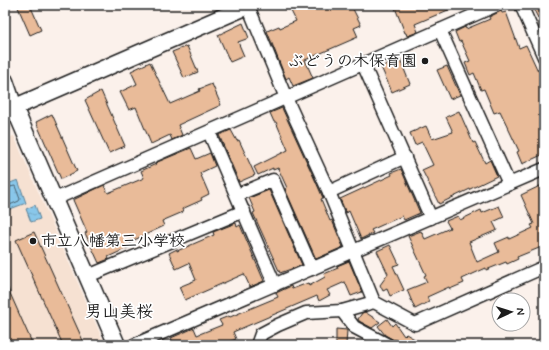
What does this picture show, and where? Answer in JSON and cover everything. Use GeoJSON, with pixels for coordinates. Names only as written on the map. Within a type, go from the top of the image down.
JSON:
{"type":"FeatureCollection","features":[{"type":"Feature","properties":{"kind":"street"},"geometry":{"type":"LineString","coordinates":[[10,109],[249,5],[286,98],[328,192],[374,302],[415,324],[544,267]]}},
{"type":"Feature","properties":{"kind":"street"},"geometry":{"type":"LineString","coordinates":[[55,199],[497,5]]}},
{"type":"Feature","properties":{"kind":"street"},"geometry":{"type":"LineString","coordinates":[[521,5],[544,57]]}},
{"type":"Feature","properties":{"kind":"street"},"geometry":{"type":"LineString","coordinates":[[440,30],[509,184]]}},
{"type":"Feature","properties":{"kind":"street"},"geometry":{"type":"LineString","coordinates":[[363,64],[431,218]]}},
{"type":"Feature","properties":{"kind":"street"},"geometry":{"type":"LineString","coordinates":[[5,81],[10,109],[55,199],[117,345]]}},
{"type":"Feature","properties":{"kind":"street"},"geometry":{"type":"LineString","coordinates":[[209,132],[275,285]]}},
{"type":"Feature","properties":{"kind":"street"},"geometry":{"type":"LineString","coordinates":[[328,192],[405,157]]}},
{"type":"Feature","properties":{"kind":"street"},"geometry":{"type":"LineString","coordinates":[[134,345],[544,169]]}},
{"type":"Feature","properties":{"kind":"street"},"geometry":{"type":"LineString","coordinates":[[237,195],[273,180],[312,269]]}},
{"type":"Feature","properties":{"kind":"street"},"geometry":{"type":"LineString","coordinates":[[88,276],[244,211]]}},
{"type":"Feature","properties":{"kind":"street"},"geometry":{"type":"LineString","coordinates":[[257,345],[261,334],[306,313],[342,311],[374,302]]}},
{"type":"Feature","properties":{"kind":"street"},"geometry":{"type":"LineString","coordinates":[[342,311],[354,327],[388,345]]}},
{"type":"Feature","properties":{"kind":"shaded area","name":"市立八幡第三小学校"},"geometry":{"type":"Polygon","coordinates":[[[5,136],[6,138],[14,136],[105,345],[5,345],[5,136]]]}},
{"type":"Feature","properties":{"kind":"water"},"geometry":{"type":"Polygon","coordinates":[[[18,180],[26,203],[5,211],[5,185],[18,180]]]}},
{"type":"Feature","properties":{"kind":"water"},"geometry":{"type":"Polygon","coordinates":[[[35,205],[40,219],[31,222],[26,209],[35,205]]]}},
{"type":"Feature","properties":{"kind":"building"},"geometry":{"type":"Polygon","coordinates":[[[17,5],[30,5],[41,30],[30,35],[17,5]]]}},
{"type":"Feature","properties":{"kind":"building"},"geometry":{"type":"Polygon","coordinates":[[[288,5],[351,5],[361,25],[354,28],[358,37],[305,60],[313,78],[293,86],[289,77],[286,79],[267,31],[279,26],[280,28],[296,21],[288,5]]]}},
{"type":"Feature","properties":{"kind":"building"},"geometry":{"type":"Polygon","coordinates":[[[394,5],[460,5],[415,24],[418,32],[407,36],[394,5]]]}},
{"type":"Feature","properties":{"kind":"building"},"geometry":{"type":"Polygon","coordinates":[[[544,5],[544,16],[538,18],[534,10],[544,5]]]}},
{"type":"Feature","properties":{"kind":"building"},"geometry":{"type":"Polygon","coordinates":[[[501,11],[502,13],[506,12],[519,48],[526,45],[538,71],[540,70],[543,77],[539,79],[544,90],[544,154],[522,164],[517,152],[519,151],[500,111],[494,113],[484,89],[481,90],[474,73],[470,75],[465,63],[470,61],[455,32],[465,27],[466,29],[490,19],[489,17],[501,11]]]}},
{"type":"Feature","properties":{"kind":"building"},"geometry":{"type":"Polygon","coordinates":[[[243,23],[249,38],[238,42],[244,56],[230,62],[218,35],[243,23]]]}},
{"type":"Feature","properties":{"kind":"building"},"geometry":{"type":"Polygon","coordinates":[[[187,46],[198,72],[184,78],[172,52],[187,46]]]}},
{"type":"Feature","properties":{"kind":"building"},"geometry":{"type":"Polygon","coordinates":[[[400,59],[410,84],[392,92],[381,67],[400,59]]]}},
{"type":"Feature","properties":{"kind":"building"},"geometry":{"type":"Polygon","coordinates":[[[150,62],[170,104],[212,84],[221,105],[178,125],[182,135],[172,140],[170,135],[151,144],[136,107],[129,110],[120,92],[137,84],[131,71],[150,62]]]}},
{"type":"Feature","properties":{"kind":"building"},"geometry":{"type":"Polygon","coordinates":[[[447,66],[460,95],[450,99],[437,70],[447,66]]]}},
{"type":"Feature","properties":{"kind":"building"},"geometry":{"type":"Polygon","coordinates":[[[101,91],[125,146],[109,153],[85,100],[101,91]]]}},
{"type":"Feature","properties":{"kind":"building"},"geometry":{"type":"Polygon","coordinates":[[[282,108],[323,198],[321,199],[330,221],[332,220],[343,247],[316,259],[285,189],[287,188],[278,168],[273,170],[273,168],[258,175],[254,167],[288,150],[276,122],[274,122],[270,113],[282,108]]]}},
{"type":"Feature","properties":{"kind":"building"},"geometry":{"type":"Polygon","coordinates":[[[459,111],[473,143],[475,142],[485,163],[490,160],[497,176],[439,204],[422,170],[433,165],[422,142],[415,145],[410,133],[426,126],[432,139],[453,132],[446,117],[459,111]]]}},
{"type":"Feature","properties":{"kind":"building"},"geometry":{"type":"Polygon","coordinates":[[[52,114],[77,171],[61,179],[36,122],[52,114]]]}},
{"type":"Feature","properties":{"kind":"building"},"geometry":{"type":"Polygon","coordinates":[[[231,130],[237,141],[239,140],[255,175],[239,182],[219,135],[231,130]]]}},
{"type":"Feature","properties":{"kind":"building"},"geometry":{"type":"Polygon","coordinates":[[[191,148],[196,159],[210,153],[215,166],[200,173],[209,194],[201,198],[202,200],[182,209],[183,212],[162,221],[164,226],[130,242],[132,246],[108,257],[109,259],[99,263],[85,233],[87,232],[73,200],[104,185],[108,193],[144,178],[141,171],[156,164],[155,163],[191,148]]]}},
{"type":"Feature","properties":{"kind":"building"},"geometry":{"type":"Polygon","coordinates":[[[401,169],[420,213],[404,220],[402,216],[371,230],[373,233],[361,239],[349,211],[346,213],[340,199],[392,175],[391,173],[401,169]]]}},
{"type":"Feature","properties":{"kind":"building"},"geometry":{"type":"Polygon","coordinates":[[[544,184],[544,246],[517,257],[518,259],[507,264],[506,262],[486,270],[486,268],[462,279],[464,283],[450,289],[449,287],[427,297],[429,302],[415,309],[407,290],[427,282],[424,276],[426,275],[408,236],[421,231],[425,239],[450,228],[446,221],[458,216],[460,220],[481,210],[482,213],[499,206],[504,217],[493,222],[497,230],[469,242],[477,262],[499,252],[495,243],[509,237],[509,239],[533,228],[531,225],[534,224],[521,195],[544,184]]]}},
{"type":"Feature","properties":{"kind":"building"},"geometry":{"type":"Polygon","coordinates":[[[269,190],[302,265],[280,273],[253,213],[255,212],[249,198],[269,190]]]}},
{"type":"Feature","properties":{"kind":"building"},"geometry":{"type":"Polygon","coordinates":[[[236,223],[237,227],[240,225],[264,281],[250,287],[244,274],[185,300],[179,287],[196,280],[189,263],[176,269],[169,253],[214,235],[213,232],[236,223]]]}},
{"type":"Feature","properties":{"kind":"building"},"geometry":{"type":"Polygon","coordinates":[[[34,232],[85,345],[63,345],[16,240],[34,232]]]}},
{"type":"Feature","properties":{"kind":"building"},"geometry":{"type":"Polygon","coordinates":[[[390,245],[399,264],[393,266],[404,290],[390,296],[387,289],[383,291],[380,285],[388,274],[377,251],[390,245]]]}},
{"type":"Feature","properties":{"kind":"building"},"geometry":{"type":"Polygon","coordinates":[[[349,261],[362,292],[351,296],[345,282],[327,290],[330,295],[319,301],[317,296],[233,332],[236,339],[221,345],[174,345],[171,338],[194,328],[197,335],[222,325],[219,320],[229,316],[230,317],[278,297],[276,293],[291,286],[292,289],[308,283],[309,286],[325,277],[324,274],[349,261]]]}},
{"type":"Feature","properties":{"kind":"building"},"geometry":{"type":"Polygon","coordinates":[[[5,282],[33,345],[11,345],[5,331],[5,282]]]}},
{"type":"Feature","properties":{"kind":"building"},"geometry":{"type":"Polygon","coordinates":[[[365,312],[380,322],[372,328],[359,321],[358,319],[362,313],[365,312]]]}},
{"type":"Feature","properties":{"kind":"building"},"geometry":{"type":"Polygon","coordinates":[[[387,319],[392,326],[395,323],[404,336],[406,334],[425,345],[395,345],[395,339],[394,340],[385,335],[378,326],[387,319]]]}},
{"type":"Feature","properties":{"kind":"building"},"geometry":{"type":"Polygon","coordinates":[[[336,329],[347,330],[346,345],[336,345],[336,329]]]}},
{"type":"Feature","properties":{"kind":"place","name":"ぶどうの木保育園"},"geometry":{"type":"Point","coordinates":[425,61]}},
{"type":"Feature","properties":{"kind":"place","name":"市立八幡第三小学校"},"geometry":{"type":"Point","coordinates":[33,241]}},
{"type":"Feature","properties":{"kind":"district","name":"男山美桜"},"geometry":{"type":"Point","coordinates":[119,312]}}]}
